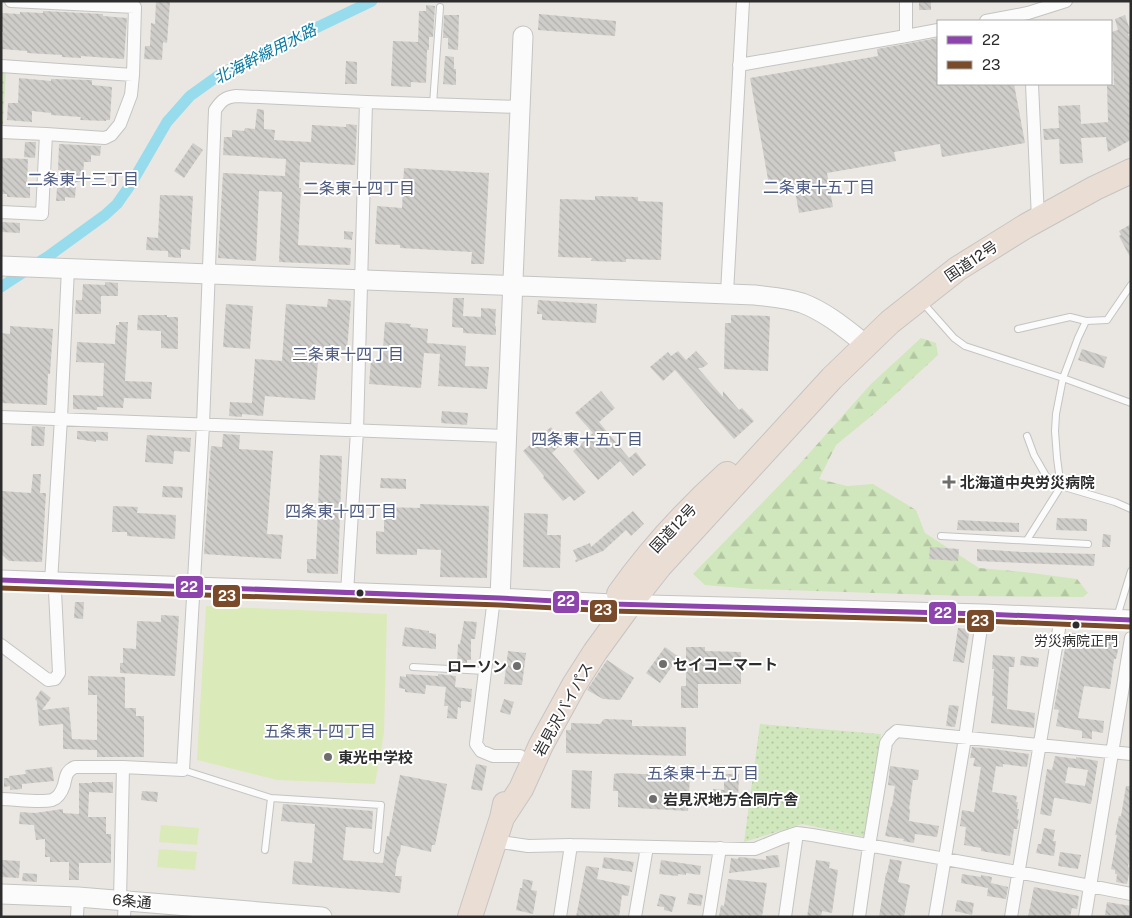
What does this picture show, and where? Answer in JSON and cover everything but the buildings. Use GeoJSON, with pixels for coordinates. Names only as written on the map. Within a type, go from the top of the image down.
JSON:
{"type":"FeatureCollection","features":[{"type":"Feature","properties":{"kind":"highway","name":"国道12号"},"geometry":{"type":"LineString","coordinates":[[621,604],[640,565],[678,522],[711,488],[832,378],[890,322],[957,269],[1038,219],[1131,171]]}},
{"type":"Feature","properties":{"kind":"highway","name":"岩見沢バイパス"},"geometry":{"type":"LineString","coordinates":[[470,917],[502,818],[508,783],[520,756],[557,684],[581,647],[621,604]]}},
{"type":"Feature","properties":{"kind":"highway","name":"岩見沢バイパス"},"geometry":{"type":"LineString","coordinates":[[502,818],[521,789],[541,745],[621,604]]}},
{"type":"Feature","properties":{"kind":"street"},"geometry":{"type":"LineString","coordinates":[[1,132],[105,138],[111,135],[120,124],[131,95],[133,75],[135,4],[12,1]]}},
{"type":"Feature","properties":{"kind":"street"},"geometry":{"type":"LineString","coordinates":[[727,293],[743,1]]}},
{"type":"Feature","properties":{"kind":"street"},"geometry":{"type":"LineString","coordinates":[[906,1],[906,36]]}},
{"type":"Feature","properties":{"kind":"street"},"geometry":{"type":"LineString","coordinates":[[996,20],[1028,17],[1066,1]]}},
{"type":"Feature","properties":{"kind":"street"},"geometry":{"type":"LineString","coordinates":[[739,65],[937,30]]}},
{"type":"Feature","properties":{"kind":"street"},"geometry":{"type":"LineString","coordinates":[[520,756],[493,756],[480,751],[476,744],[497,598],[506,436],[523,36]]}},
{"type":"Feature","properties":{"kind":"street"},"geometry":{"type":"LineString","coordinates":[[1,66],[133,75]]}},
{"type":"Feature","properties":{"kind":"street"},"geometry":{"type":"LineString","coordinates":[[1032,85],[1038,219]]}},
{"type":"Feature","properties":{"kind":"street"},"geometry":{"type":"LineString","coordinates":[[1,799],[53,800],[62,790],[65,776],[69,769],[75,767],[123,766],[183,770],[203,424],[215,110],[220,103],[227,97],[236,96],[520,107]]}},
{"type":"Feature","properties":{"kind":"street"},"geometry":{"type":"LineString","coordinates":[[347,593],[357,431],[366,102]]}},
{"type":"Feature","properties":{"kind":"street"},"geometry":{"type":"LineString","coordinates":[[1,212],[42,214],[46,134]]}},
{"type":"Feature","properties":{"kind":"street"},"geometry":{"type":"LineString","coordinates":[[9,266],[756,294],[802,303],[822,312],[866,344]]}},
{"type":"Feature","properties":{"kind":"street"},"geometry":{"type":"LineString","coordinates":[[1,645],[48,680],[54,679],[60,673],[54,591],[51,582],[60,418],[59,268]]}},
{"type":"Feature","properties":{"kind":"street"},"geometry":{"type":"LineString","coordinates":[[1,417],[506,436]]}},
{"type":"Feature","properties":{"kind":"street"},"geometry":{"type":"LineString","coordinates":[[1,580],[621,604],[983,614],[1124,620]]}},
{"type":"Feature","properties":{"kind":"street"},"geometry":{"type":"LineString","coordinates":[[935,917],[965,738],[983,614]]}},
{"type":"Feature","properties":{"kind":"street"},"geometry":{"type":"LineString","coordinates":[[1011,917],[1061,617]]}},
{"type":"Feature","properties":{"kind":"street"},"geometry":{"type":"LineString","coordinates":[[1085,917],[1131,638]]}},
{"type":"Feature","properties":{"kind":"street"},"geometry":{"type":"LineString","coordinates":[[859,917],[886,743],[890,736],[897,731],[1131,754]]}},
{"type":"Feature","properties":{"kind":"street"},"geometry":{"type":"LineString","coordinates":[[123,766],[123,906]]}},
{"type":"Feature","properties":{"kind":"street"},"geometry":{"type":"LineString","coordinates":[[785,917],[798,833]]}},
{"type":"Feature","properties":{"kind":"street"},"geometry":{"type":"LineString","coordinates":[[494,841],[528,846],[571,845],[755,849],[798,833],[1131,894]]}},
{"type":"Feature","properties":{"kind":"street"},"geometry":{"type":"LineString","coordinates":[[560,917],[571,845]]}},
{"type":"Feature","properties":{"kind":"street"},"geometry":{"type":"LineString","coordinates":[[635,917],[647,847]]}},
{"type":"Feature","properties":{"kind":"street"},"geometry":{"type":"LineString","coordinates":[[709,917],[720,848]]}},
{"type":"Feature","properties":{"kind":"street","name":"6条通"},"geometry":{"type":"LineString","coordinates":[[1,894],[78,897],[123,906],[177,911],[322,917]]}},
{"type":"Feature","properties":{"kind":"street"},"geometry":{"type":"LineString","coordinates":[[77,917],[78,897]]}},
{"type":"Feature","properties":{"kind":"lane"},"geometry":{"type":"LineString","coordinates":[[433,104],[440,8]]}},
{"type":"Feature","properties":{"kind":"lane"},"geometry":{"type":"LineString","coordinates":[[1018,329],[1070,317],[1086,321],[1107,320],[1131,285]]}},
{"type":"Feature","properties":{"kind":"lane"},"geometry":{"type":"LineString","coordinates":[[919,298],[954,338],[965,346],[1064,378],[1131,403]]}},
{"type":"Feature","properties":{"kind":"lane"},"geometry":{"type":"LineString","coordinates":[[1027,540],[1061,486],[1055,431],[1056,414],[1064,378],[1086,321]]}},
{"type":"Feature","properties":{"kind":"lane"},"geometry":{"type":"LineString","coordinates":[[1027,436],[1034,455],[1046,476],[1061,486],[1131,509]]}},
{"type":"Feature","properties":{"kind":"lane"},"geometry":{"type":"LineString","coordinates":[[941,536],[1088,544]]}},
{"type":"Feature","properties":{"kind":"lane"},"geometry":{"type":"LineString","coordinates":[[1124,620],[1131,571]]}},
{"type":"Feature","properties":{"kind":"lane"},"geometry":{"type":"LineString","coordinates":[[412,667],[485,672]]}},
{"type":"Feature","properties":{"kind":"lane"},"geometry":{"type":"LineString","coordinates":[[183,770],[272,798],[381,805],[377,850]]}},
{"type":"Feature","properties":{"kind":"lane"},"geometry":{"type":"LineString","coordinates":[[265,850],[272,798]]}},
{"type":"Feature","properties":{"kind":"green space"},"geometry":{"type":"Polygon","coordinates":[[[1,71],[6,71],[3,124],[1,124],[1,71]]]}},
{"type":"Feature","properties":{"kind":"green space"},"geometry":{"type":"Polygon","coordinates":[[[921,338],[936,343],[938,355],[875,413],[836,445],[819,479],[847,486],[873,484],[916,510],[925,533],[979,568],[1077,579],[1088,593],[1083,597],[965,596],[754,589],[705,585],[693,574],[796,468],[871,384],[921,338]]]}},
{"type":"Feature","properties":{"kind":"green space"},"geometry":{"type":"Polygon","coordinates":[[[206,606],[387,614],[384,733],[375,784],[277,780],[197,760],[206,606]]]}},
{"type":"Feature","properties":{"kind":"green space"},"geometry":{"type":"Polygon","coordinates":[[[760,724],[881,734],[866,837],[802,824],[744,842],[760,724]]]}},
{"type":"Feature","properties":{"kind":"green space"},"geometry":{"type":"Polygon","coordinates":[[[161,825],[199,828],[197,845],[159,842],[161,825]]]}},
{"type":"Feature","properties":{"kind":"green space"},"geometry":{"type":"Polygon","coordinates":[[[159,849],[197,852],[195,870],[157,867],[159,849]]]}},
{"type":"Feature","properties":{"kind":"waterway","name":"北海幹線用水路"},"geometry":{"type":"LineString","coordinates":[[1,287],[50,255],[117,204],[131,184],[167,122],[190,96],[222,73],[372,1]]}},
{"type":"Feature","properties":{"kind":"transit line","name":"22"},"geometry":{"type":"LineString","coordinates":[[1,580],[500,598],[612,604],[1131,620]]}},
{"type":"Feature","properties":{"kind":"transit line","name":"23"},"geometry":{"type":"LineString","coordinates":[[1,588],[500,605],[612,611],[1131,627]]}},
{"type":"Feature","properties":{"kind":"place","name":"北海道中央労災病院"},"geometry":{"type":"Point","coordinates":[949,482]}},
{"type":"Feature","properties":{"kind":"place","name":"労災病院正門"},"geometry":{"type":"Point","coordinates":[1076,625]}},
{"type":"Feature","properties":{"kind":"place","name":"セイコーマート"},"geometry":{"type":"Point","coordinates":[663,664]}},
{"type":"Feature","properties":{"kind":"place","name":"ローソン"},"geometry":{"type":"Point","coordinates":[517,666]}},
{"type":"Feature","properties":{"kind":"place","name":"東光中学校"},"geometry":{"type":"Point","coordinates":[328,757]}},
{"type":"Feature","properties":{"kind":"place","name":"岩見沢地方合同庁舎"},"geometry":{"type":"Point","coordinates":[653,799]}},
{"type":"Feature","properties":{"kind":"district","name":"二条東十三丁目"},"geometry":{"type":"Point","coordinates":[83,179]}},
{"type":"Feature","properties":{"kind":"district","name":"二条東十五丁目"},"geometry":{"type":"Point","coordinates":[819,187]}},
{"type":"Feature","properties":{"kind":"district","name":"二条東十四丁目"},"geometry":{"type":"Point","coordinates":[359,188]}},
{"type":"Feature","properties":{"kind":"district","name":"三条東十四丁目"},"geometry":{"type":"Point","coordinates":[348,354]}},
{"type":"Feature","properties":{"kind":"district","name":"四条東十五丁目"},"geometry":{"type":"Point","coordinates":[587,439]}},
{"type":"Feature","properties":{"kind":"district","name":"四条東十四丁目"},"geometry":{"type":"Point","coordinates":[341,511]}},
{"type":"Feature","properties":{"kind":"district","name":"五条東十四丁目"},"geometry":{"type":"Point","coordinates":[320,731]}},
{"type":"Feature","properties":{"kind":"district","name":"五条東十五丁目"},"geometry":{"type":"Point","coordinates":[703,773]}}]}
